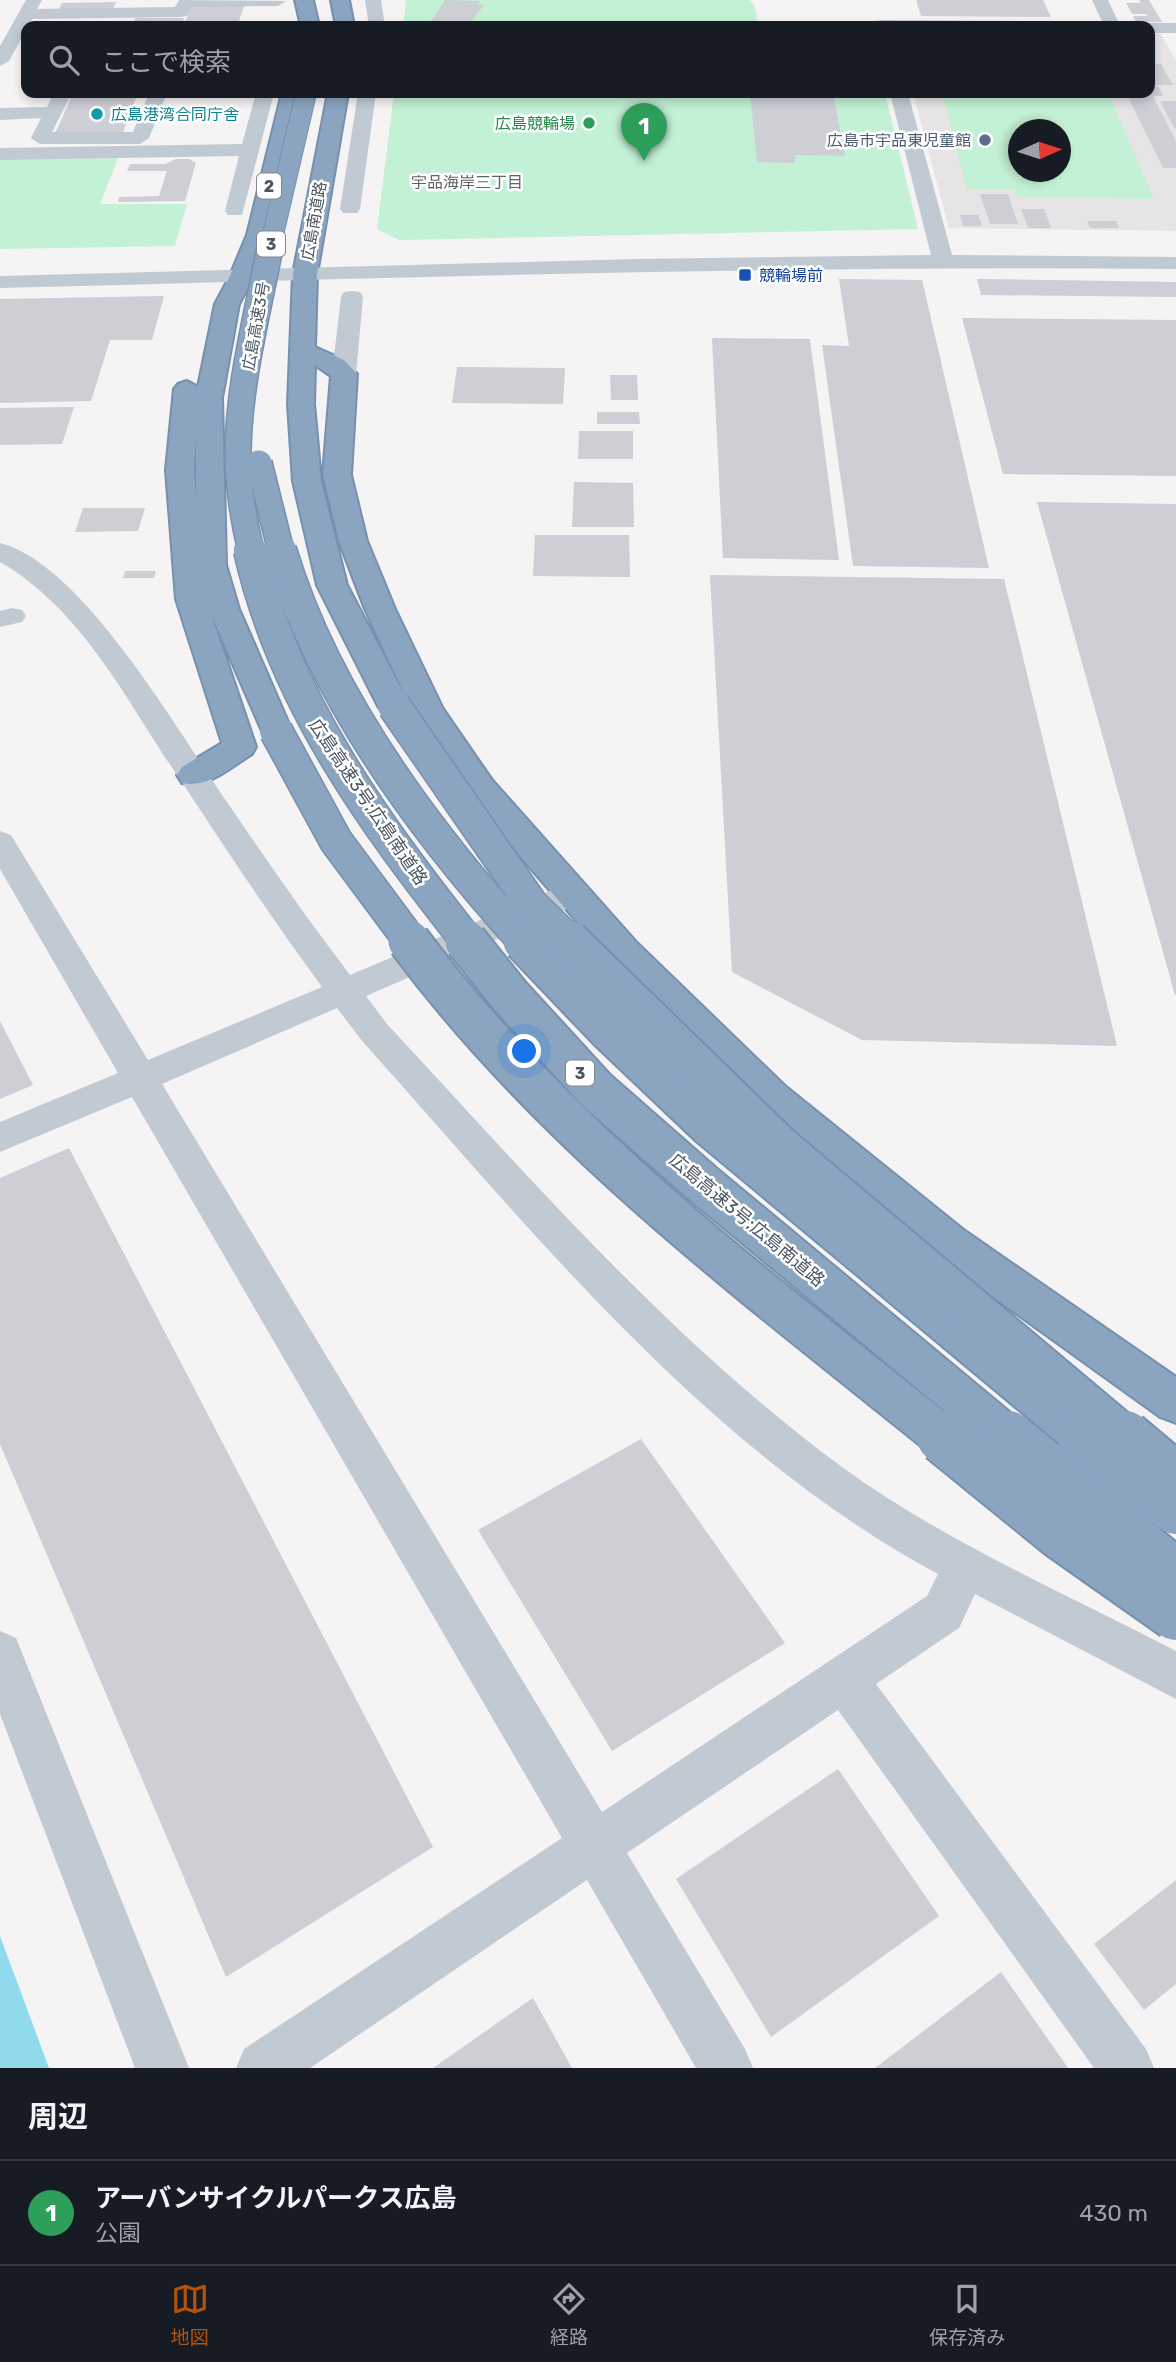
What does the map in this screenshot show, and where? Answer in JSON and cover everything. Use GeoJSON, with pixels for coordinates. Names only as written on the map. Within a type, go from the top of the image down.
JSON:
{"type":"FeatureCollection","features":[{"type":"Feature","properties":{"kind":"highway"},"geometry":{"type":"LineString","coordinates":[[304,0],[309,21]]}},
{"type":"Feature","properties":{"kind":"highway"},"geometry":{"type":"LineString","coordinates":[[340,0],[344,21]]}},
{"type":"Feature","properties":{"kind":"highway"},"geometry":{"type":"LineString","coordinates":[[283,5],[294,21]]}},
{"type":"Feature","properties":{"kind":"highway","name":"2"},"geometry":{"type":"LineString","coordinates":[[218,350],[227,304],[258,235],[291,98]]}},
{"type":"Feature","properties":{"kind":"highway","name":"広島高速3号"},"geometry":{"type":"LineString","coordinates":[[243,396],[274,226],[305,98]]}},
{"type":"Feature","properties":{"kind":"highway","name":"広島南道路"},"geometry":{"type":"LineString","coordinates":[[337,98],[306,264],[301,404],[307,481],[332,585],[394,706],[532,905],[781,1148],[1176,1480]]}},
{"type":"Feature","properties":{"kind":"highway"},"geometry":{"type":"LineString","coordinates":[[218,350],[209,398],[211,565],[224,609],[276,731],[336,841],[430,970],[532,1084],[674,1219],[1061,1533],[1176,1614]]}},
{"type":"Feature","properties":{"kind":"highway"},"geometry":{"type":"LineString","coordinates":[[194,775],[240,747],[191,599],[180,470],[188,371],[218,350]]}},
{"type":"Feature","properties":{"kind":"highway"},"geometry":{"type":"LineString","coordinates":[[302,350],[335,365],[344,374],[337,475],[353,541],[380,609],[428,709],[480,789],[624,952],[771,1097],[950,1243],[1176,1403]]}},
{"type":"Feature","properties":{"kind":"highway","name":"広島高速3号;広島南道路"},"geometry":{"type":"LineString","coordinates":[[243,396],[270,512],[292,585],[330,670],[385,764],[455,860],[555,977],[668,1087],[1081,1437],[1176,1508]]}},
{"type":"Feature","properties":{"kind":"highway","name":"広島高速3号;広島南道路"},"geometry":{"type":"LineString","coordinates":[[243,396],[238,460],[244,520],[258,584],[277,642],[313,721],[361,797],[422,884],[502,986],[597,1090],[702,1183],[1176,1576]]}},
{"type":"Feature","properties":{"kind":"street"},"geometry":{"type":"LineString","coordinates":[[373,0],[376,21]]}},
{"type":"Feature","properties":{"kind":"street"},"geometry":{"type":"LineString","coordinates":[[1100,0],[1110,21]]}},
{"type":"Feature","properties":{"kind":"street"},"geometry":{"type":"LineString","coordinates":[[1,22],[27,12],[181,12],[186,2],[283,5]]}},
{"type":"Feature","properties":{"kind":"street"},"geometry":{"type":"LineString","coordinates":[[3,57],[21,23]]}},
{"type":"Feature","properties":{"kind":"street"},"geometry":{"type":"LineString","coordinates":[[1164,28],[1176,46]]}},
{"type":"Feature","properties":{"kind":"street"},"geometry":{"type":"LineString","coordinates":[[3,57],[21,53]]}},
{"type":"Feature","properties":{"kind":"street"},"geometry":{"type":"LineString","coordinates":[[60,98],[40,138],[140,138],[156,98]]}},
{"type":"Feature","properties":{"kind":"street"},"geometry":{"type":"LineString","coordinates":[[235,211],[264,98]]}},
{"type":"Feature","properties":{"kind":"street"},"geometry":{"type":"LineString","coordinates":[[350,209],[366,98]]}},
{"type":"Feature","properties":{"kind":"street"},"geometry":{"type":"LineString","coordinates":[[900,98],[941,253]]}},
{"type":"Feature","properties":{"kind":"street"},"geometry":{"type":"LineString","coordinates":[[0,114],[52,113]]}},
{"type":"Feature","properties":{"kind":"street"},"geometry":{"type":"LineString","coordinates":[[0,154],[250,150]]}},
{"type":"Feature","properties":{"kind":"street"},"geometry":{"type":"LineString","coordinates":[[319,186],[355,173]]}},
{"type":"Feature","properties":{"kind":"street"},"geometry":{"type":"LineString","coordinates":[[243,180],[269,190]]}},
{"type":"Feature","properties":{"kind":"street"},"geometry":{"type":"LineString","coordinates":[[0,282],[306,264],[623,266],[1176,245]]}},
{"type":"Feature","properties":{"kind":"street"},"geometry":{"type":"LineString","coordinates":[[941,253],[1176,263]]}},
{"type":"Feature","properties":{"kind":"street"},"geometry":{"type":"LineString","coordinates":[[0,264],[244,268]]}},
{"type":"Feature","properties":{"kind":"street"},"geometry":{"type":"LineString","coordinates":[[344,374],[352,297]]}},
{"type":"Feature","properties":{"kind":"street"},"geometry":{"type":"LineString","coordinates":[[0,551],[35,570],[67,599],[104,643],[289,919],[375,1033],[600,1279],[741,1413],[829,1482],[922,1542],[1176,1676]]}},
{"type":"Feature","properties":{"kind":"street"},"geometry":{"type":"LineString","coordinates":[[0,842],[726,2068]]}},
{"type":"Feature","properties":{"kind":"street"},"geometry":{"type":"LineString","coordinates":[[0,1138],[572,894]]}},
{"type":"Feature","properties":{"kind":"street"},"geometry":{"type":"LineString","coordinates":[[263,2068],[943,1612],[966,1565]]}},
{"type":"Feature","properties":{"kind":"street"},"geometry":{"type":"LineString","coordinates":[[0,1654],[162,2068]]}},
{"type":"Feature","properties":{"kind":"street"},"geometry":{"type":"LineString","coordinates":[[844,1679],[1127,2068]]}},
{"type":"Feature","properties":{"kind":"shaded area"},"geometry":{"type":"Polygon","coordinates":[[[1155,33],[1161,34],[1176,61],[1176,231],[949,228],[914,98],[1155,98],[1155,33]]]}},
{"type":"Feature","properties":{"kind":"green space"},"geometry":{"type":"Polygon","coordinates":[[[406,0],[750,0],[755,7],[757,21],[404,21],[406,0]]]}},
{"type":"Feature","properties":{"kind":"green space"},"geometry":{"type":"Polygon","coordinates":[[[393,98],[886,98],[918,229],[399,240],[377,229],[393,98]]]}},
{"type":"Feature","properties":{"kind":"green space"},"geometry":{"type":"Polygon","coordinates":[[[943,98],[1110,98],[1154,199],[1018,197],[1015,190],[967,189],[943,98]]]}},
{"type":"Feature","properties":{"kind":"green space"},"geometry":{"type":"Polygon","coordinates":[[[118,158],[100,204],[187,204],[175,246],[0,249],[0,159],[118,158]]]}},
{"type":"Feature","properties":{"kind":"water"},"geometry":{"type":"Polygon","coordinates":[[[0,1936],[49,2068],[0,2068],[0,1936]]]}},
{"type":"Feature","properties":{"kind":"building"},"geometry":{"type":"Polygon","coordinates":[[[445,0],[480,1],[478,4],[484,5],[472,21],[431,21],[445,0]]]}},
{"type":"Feature","properties":{"kind":"building"},"geometry":{"type":"Polygon","coordinates":[[[916,0],[1043,0],[1051,17],[921,16],[916,0]]]}},
{"type":"Feature","properties":{"kind":"building"},"geometry":{"type":"Polygon","coordinates":[[[1139,0],[1149,0],[1162,22],[1136,21],[1133,16],[1147,16],[1146,14],[1132,14],[1126,3],[1141,3],[1139,0]]]}},
{"type":"Feature","properties":{"kind":"building"},"geometry":{"type":"Polygon","coordinates":[[[116,2],[112,11],[58,11],[62,3],[116,2]]]}},
{"type":"Feature","properties":{"kind":"building"},"geometry":{"type":"Polygon","coordinates":[[[204,3],[245,3],[239,21],[186,21],[191,8],[204,3]]]}},
{"type":"Feature","properties":{"kind":"building"},"geometry":{"type":"Polygon","coordinates":[[[135,18],[184,18],[183,21],[134,21],[135,18]]]}},
{"type":"Feature","properties":{"kind":"building"},"geometry":{"type":"Polygon","coordinates":[[[1155,64],[1161,64],[1173,85],[1155,85],[1155,64]]]}},
{"type":"Feature","properties":{"kind":"building"},"geometry":{"type":"Polygon","coordinates":[[[1155,87],[1159,87],[1163,96],[1155,96],[1155,87]]]}},
{"type":"Feature","properties":{"kind":"building","name":"広島港湾合同庁舎"},"geometry":{"type":"Polygon","coordinates":[[[71,98],[136,98],[122,135],[54,136],[71,98]]]}},
{"type":"Feature","properties":{"kind":"building"},"geometry":{"type":"Polygon","coordinates":[[[751,98],[834,98],[845,156],[795,155],[795,163],[757,162],[751,98]]]}},
{"type":"Feature","properties":{"kind":"building"},"geometry":{"type":"Polygon","coordinates":[[[1128,98],[1154,98],[1176,141],[1176,168],[1163,168],[1128,98]]]}},
{"type":"Feature","properties":{"kind":"building"},"geometry":{"type":"Polygon","coordinates":[[[1160,101],[1176,101],[1176,128],[1174,128],[1160,101]]]}},
{"type":"Feature","properties":{"kind":"building"},"geometry":{"type":"Polygon","coordinates":[[[176,159],[189,159],[196,163],[185,201],[118,202],[119,197],[159,196],[167,171],[127,171],[130,164],[165,164],[176,159]]]}},
{"type":"Feature","properties":{"kind":"building"},"geometry":{"type":"Polygon","coordinates":[[[980,194],[1008,194],[1018,224],[990,224],[980,194]]]}},
{"type":"Feature","properties":{"kind":"building"},"geometry":{"type":"Polygon","coordinates":[[[1021,209],[1044,209],[1051,228],[1028,228],[1021,209]]]}},
{"type":"Feature","properties":{"kind":"building"},"geometry":{"type":"Polygon","coordinates":[[[960,215],[978,215],[982,226],[963,226],[960,215]]]}},
{"type":"Feature","properties":{"kind":"building"},"geometry":{"type":"Polygon","coordinates":[[[1087,221],[1116,221],[1119,228],[1090,228],[1087,221]]]}},
{"type":"Feature","properties":{"kind":"building"},"geometry":{"type":"Polygon","coordinates":[[[839,279],[922,280],[989,568],[853,566],[822,345],[849,346],[839,279]]]}},
{"type":"Feature","properties":{"kind":"building"},"geometry":{"type":"Polygon","coordinates":[[[977,279],[1176,282],[1176,297],[981,295],[977,279]]]}},
{"type":"Feature","properties":{"kind":"building"},"geometry":{"type":"Polygon","coordinates":[[[164,296],[152,340],[110,340],[91,401],[0,403],[0,299],[164,296]]]}},
{"type":"Feature","properties":{"kind":"building"},"geometry":{"type":"Polygon","coordinates":[[[962,318],[1176,320],[1176,476],[1003,474],[962,318]]]}},
{"type":"Feature","properties":{"kind":"building"},"geometry":{"type":"Polygon","coordinates":[[[712,338],[810,339],[839,560],[723,558],[712,338]]]}},
{"type":"Feature","properties":{"kind":"building"},"geometry":{"type":"Polygon","coordinates":[[[457,367],[565,368],[563,404],[452,403],[457,367]]]}},
{"type":"Feature","properties":{"kind":"building"},"geometry":{"type":"Polygon","coordinates":[[[610,375],[637,375],[638,400],[611,400],[610,375]]]}},
{"type":"Feature","properties":{"kind":"building"},"geometry":{"type":"Polygon","coordinates":[[[74,407],[62,444],[0,445],[0,408],[74,407]]]}},
{"type":"Feature","properties":{"kind":"building"},"geometry":{"type":"Polygon","coordinates":[[[597,412],[639,412],[640,424],[597,424],[597,412]]]}},
{"type":"Feature","properties":{"kind":"building"},"geometry":{"type":"Polygon","coordinates":[[[579,431],[633,431],[633,459],[578,459],[579,431]]]}},
{"type":"Feature","properties":{"kind":"building"},"geometry":{"type":"Polygon","coordinates":[[[574,482],[633,483],[634,527],[572,527],[574,482]]]}},
{"type":"Feature","properties":{"kind":"building"},"geometry":{"type":"Polygon","coordinates":[[[1037,502],[1176,504],[1176,995],[1175,995],[1037,502]]]}},
{"type":"Feature","properties":{"kind":"building"},"geometry":{"type":"Polygon","coordinates":[[[83,508],[145,508],[138,531],[75,532],[83,508]]]}},
{"type":"Feature","properties":{"kind":"building"},"geometry":{"type":"Polygon","coordinates":[[[535,535],[629,535],[630,577],[533,576],[535,535]]]}},
{"type":"Feature","properties":{"kind":"building"},"geometry":{"type":"Polygon","coordinates":[[[125,571],[156,571],[154,578],[123,578],[125,571]]]}},
{"type":"Feature","properties":{"kind":"building"},"geometry":{"type":"Polygon","coordinates":[[[710,575],[1004,579],[1117,1046],[862,1040],[732,972],[710,575]]]}},
{"type":"Feature","properties":{"kind":"building"},"geometry":{"type":"Polygon","coordinates":[[[0,1021],[33,1085],[0,1099],[0,1021]]]}},
{"type":"Feature","properties":{"kind":"building"},"geometry":{"type":"Polygon","coordinates":[[[69,1148],[433,1847],[226,1977],[0,1444],[0,1178],[69,1148]]]}},
{"type":"Feature","properties":{"kind":"building"},"geometry":{"type":"Polygon","coordinates":[[[641,1439],[785,1643],[612,1751],[478,1530],[641,1439]]]}},
{"type":"Feature","properties":{"kind":"building"},"geometry":{"type":"Polygon","coordinates":[[[838,1769],[939,1916],[771,2037],[676,1879],[838,1769]]]}},
{"type":"Feature","properties":{"kind":"building"},"geometry":{"type":"Polygon","coordinates":[[[1176,1880],[1176,1984],[1144,2010],[1094,1944],[1176,1880]]]}},
{"type":"Feature","properties":{"kind":"building"},"geometry":{"type":"Polygon","coordinates":[[[1001,1972],[1068,2068],[875,2068],[1001,1972]]]}},
{"type":"Feature","properties":{"kind":"building"},"geometry":{"type":"Polygon","coordinates":[[[533,1998],[572,2068],[433,2068],[533,1998]]]}},
{"type":"Feature","properties":{"kind":"place","name":"広島港湾合同庁舎"},"geometry":{"type":"Point","coordinates":[97,114]}},
{"type":"Feature","properties":{"kind":"place","name":"広島競輪場"},"geometry":{"type":"Point","coordinates":[589,123]}},
{"type":"Feature","properties":{"kind":"place","name":"広島市宇品東児童館"},"geometry":{"type":"Point","coordinates":[985,140]}},
{"type":"Feature","properties":{"kind":"place","name":"アーバンサイクルパークス広島"},"geometry":{"type":"Point","coordinates":[644,161]}},
{"type":"Feature","properties":{"kind":"place","name":"競輪場前"},"geometry":{"type":"Point","coordinates":[745,275]}},
{"type":"Feature","properties":{"kind":"district","name":"宇品海岸三丁目"},"geometry":{"type":"Point","coordinates":[467,182]}}]}
